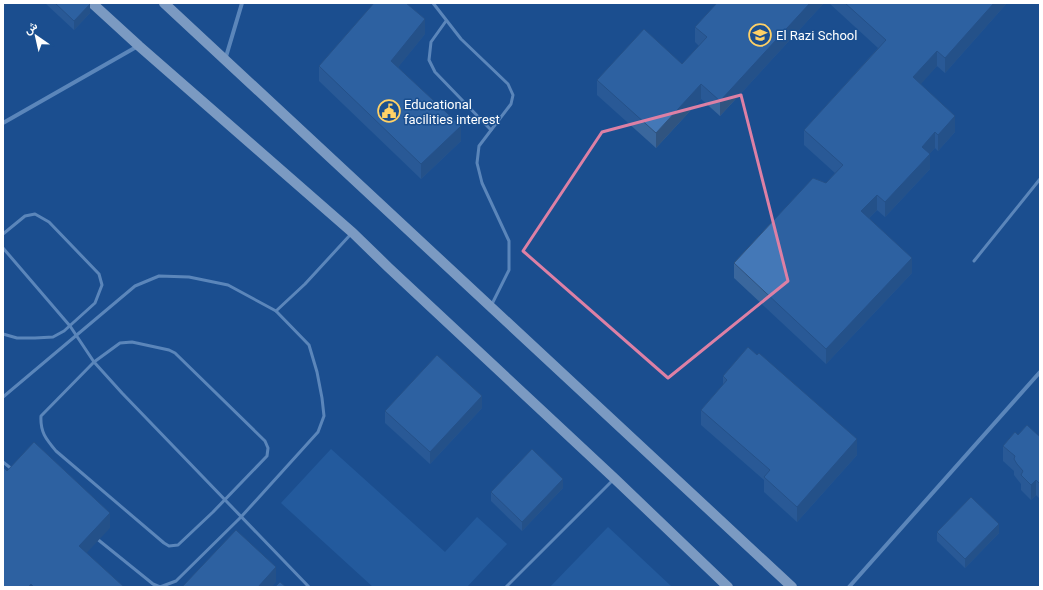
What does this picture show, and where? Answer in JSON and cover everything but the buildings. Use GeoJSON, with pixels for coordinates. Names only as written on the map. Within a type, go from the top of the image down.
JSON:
{"type":"FeatureCollection","features":[{"type":"Feature","properties":{"kind":"main road"},"geometry":{"type":"LineString","coordinates":[[92,3],[353,233],[728,587]]}},
{"type":"Feature","properties":{"kind":"main road"},"geometry":{"type":"LineString","coordinates":[[168,4],[225,60],[792,587]]}},
{"type":"Feature","properties":{"kind":"street"},"geometry":{"type":"LineString","coordinates":[[225,60],[242,3]]}},
{"type":"Feature","properties":{"kind":"street"},"geometry":{"type":"LineString","coordinates":[[3,124],[139,46]]}},
{"type":"Feature","properties":{"kind":"street"},"geometry":{"type":"LineString","coordinates":[[849,587],[1040,372]]}},
{"type":"Feature","properties":{"kind":"lane"},"geometry":{"type":"LineString","coordinates":[[433,3],[461,39],[508,84],[513,95],[511,104],[479,146],[477,163],[482,183],[509,241],[509,270],[490,307]]}},
{"type":"Feature","properties":{"kind":"lane"},"geometry":{"type":"LineString","coordinates":[[446,21],[430,42],[429,60],[435,72],[491,130]]}},
{"type":"Feature","properties":{"kind":"lane"},"geometry":{"type":"LineString","coordinates":[[974,261],[1040,179]]}},
{"type":"Feature","properties":{"kind":"lane"},"geometry":{"type":"LineString","coordinates":[[3,234],[25,216],[35,214],[49,222],[99,274],[102,285],[95,303],[64,331],[53,337],[17,338],[3,334]]}},
{"type":"Feature","properties":{"kind":"lane"},"geometry":{"type":"LineString","coordinates":[[276,311],[305,284],[353,233]]}},
{"type":"Feature","properties":{"kind":"lane"},"geometry":{"type":"LineString","coordinates":[[3,248],[70,326],[94,362],[309,587]]}},
{"type":"Feature","properties":{"kind":"lane"},"geometry":{"type":"LineString","coordinates":[[3,397],[134,286],[159,276],[189,277],[228,284],[276,311],[309,345],[317,372],[324,416],[318,432],[241,517],[176,581],[160,587],[153,584],[91,534]]}},
{"type":"Feature","properties":{"kind":"lane"},"geometry":{"type":"LineString","coordinates":[[132,342],[169,350],[175,353],[265,441],[268,448],[267,456],[225,500],[178,545],[169,546],[56,451],[40,428],[41,416],[94,362],[120,343],[132,342]]}},
{"type":"Feature","properties":{"kind":"lane"},"geometry":{"type":"LineString","coordinates":[[3,462],[17,474]]}},
{"type":"Feature","properties":{"kind":"lane"},"geometry":{"type":"LineString","coordinates":[[506,587],[614,478]]}},
{"type":"Feature","properties":{"kind":"highlighted area"},"geometry":{"type":"Polygon","coordinates":[[[741,95],[788,281],[668,378],[523,251],[602,132],[741,95]]]}},
{"type":"Feature","properties":{"kind":"shaded area"},"geometry":{"type":"Polygon","coordinates":[[[331,449],[445,552],[477,517],[507,544],[467,587],[373,587],[281,503],[331,449]]]}},
{"type":"Feature","properties":{"kind":"shaded area"},"geometry":{"type":"Polygon","coordinates":[[[608,527],[672,587],[550,587],[608,527]]]}},
{"type":"Feature","properties":{"kind":"place","name":"El Razi School"},"geometry":{"type":"Point","coordinates":[760,35]}},
{"type":"Feature","properties":{"kind":"place","name":"Educational facilities interest"},"geometry":{"type":"Point","coordinates":[389,111]}}]}
